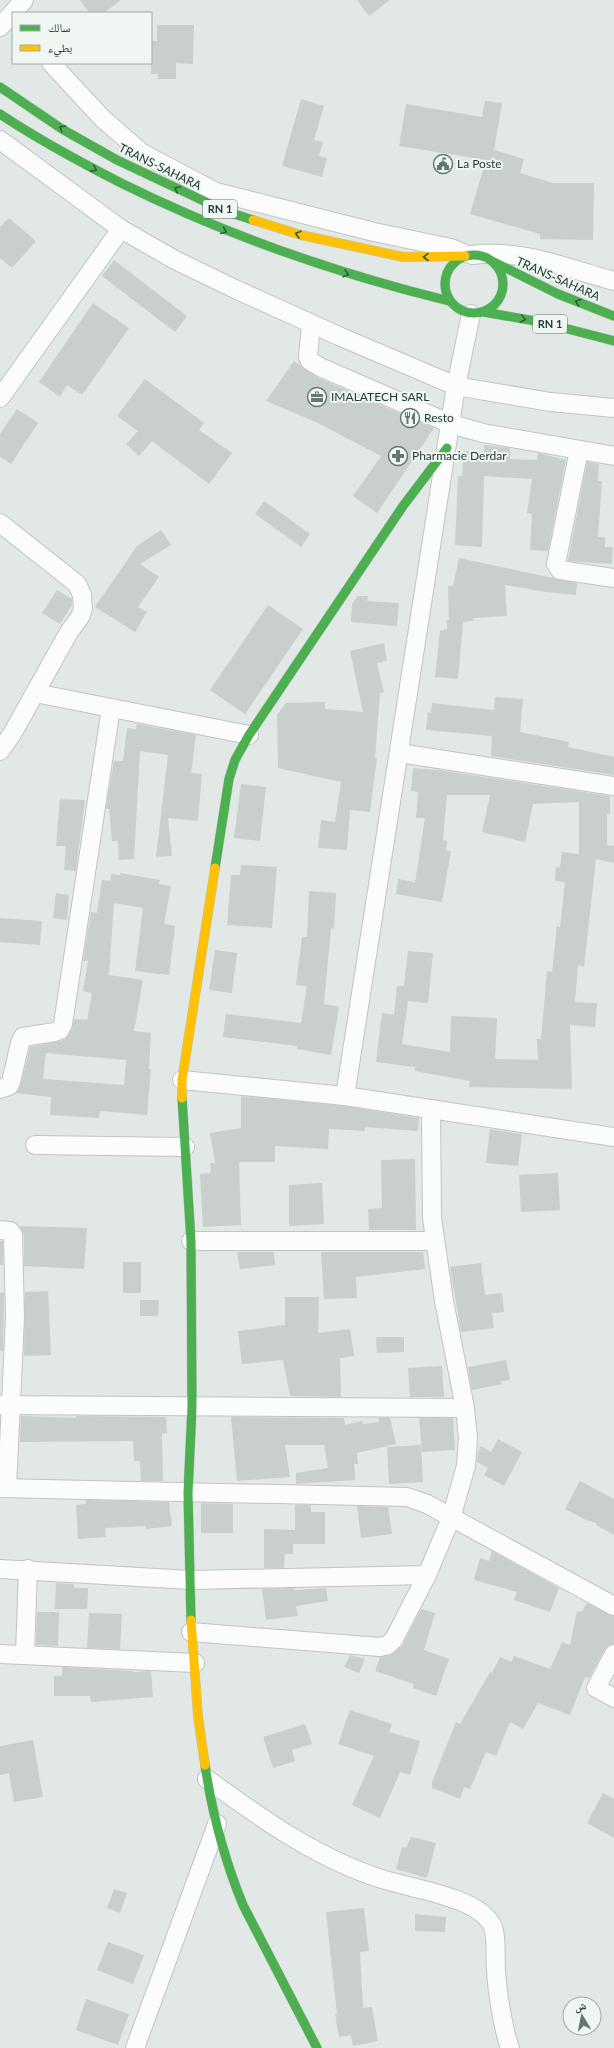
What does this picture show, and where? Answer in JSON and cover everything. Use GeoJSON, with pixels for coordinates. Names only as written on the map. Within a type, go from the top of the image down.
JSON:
{"type":"FeatureCollection","features":[{"type":"Feature","properties":{"kind":"main road","name":"TRANS-SAHARA"},"geometry":{"type":"LineString","coordinates":[[0,87],[62,129],[117,160],[225,211],[301,236],[403,257],[469,256]]}},
{"type":"Feature","properties":{"kind":"main road","name":"RN 1"},"geometry":{"type":"LineString","coordinates":[[0,114],[23,130],[89,167],[204,223],[324,268],[384,286],[449,300]]}},
{"type":"Feature","properties":{"kind":"main road"},"geometry":{"type":"LineString","coordinates":[[469,256],[487,258],[494,262],[502,275],[503,290],[497,303],[478,313],[459,310],[449,300],[446,294],[445,278],[452,265],[469,256]]}},
{"type":"Feature","properties":{"kind":"main road","name":"TRANS-SAHARA"},"geometry":{"type":"LineString","coordinates":[[494,262],[558,294],[614,316]]}},
{"type":"Feature","properties":{"kind":"main road","name":"RN 1"},"geometry":{"type":"LineString","coordinates":[[478,313],[541,322],[614,341]]}},
{"type":"Feature","properties":{"kind":"main road"},"geometry":{"type":"LineString","coordinates":[[317,2048],[243,1905],[234,1881],[216,1824],[207,1779],[198,1716],[191,1632],[188,1493],[192,1407],[191,1240],[184,1147],[182,1080],[229,779],[235,760],[249,735],[403,506],[447,448]]}},
{"type":"Feature","properties":{"kind":"street"},"geometry":{"type":"LineString","coordinates":[[15,12],[24,0]]}},
{"type":"Feature","properties":{"kind":"street"},"geometry":{"type":"LineString","coordinates":[[52,64],[102,118],[142,153],[176,173],[216,192],[374,232],[451,248],[469,256],[485,253],[510,254],[543,261],[614,281]]}},
{"type":"Feature","properties":{"kind":"street"},"geometry":{"type":"LineString","coordinates":[[0,140],[121,229],[175,260],[311,324],[456,386],[551,402],[614,408]]}},
{"type":"Feature","properties":{"kind":"street"},"geometry":{"type":"LineString","coordinates":[[0,398],[121,229]]}},
{"type":"Feature","properties":{"kind":"street"},"geometry":{"type":"LineString","coordinates":[[345,1096],[456,386],[478,313]]}},
{"type":"Feature","properties":{"kind":"street"},"geometry":{"type":"LineString","coordinates":[[311,324],[308,353],[310,361],[322,368],[451,424],[483,434],[614,456]]}},
{"type":"Feature","properties":{"kind":"street"},"geometry":{"type":"LineString","coordinates":[[579,450],[556,564],[560,570],[614,578]]}},
{"type":"Feature","properties":{"kind":"street"},"geometry":{"type":"LineString","coordinates":[[0,523],[77,584],[84,602],[80,617],[69,632],[12,734],[0,751]]}},
{"type":"Feature","properties":{"kind":"street"},"geometry":{"type":"LineString","coordinates":[[35,693],[249,735]]}},
{"type":"Feature","properties":{"kind":"street"},"geometry":{"type":"LineString","coordinates":[[0,1089],[8,1086],[11,1082],[20,1043],[23,1037],[27,1035],[55,1032],[60,1030],[63,1024],[111,708]]}},
{"type":"Feature","properties":{"kind":"street"},"geometry":{"type":"LineString","coordinates":[[399,752],[614,786]]}},
{"type":"Feature","properties":{"kind":"street"},"geometry":{"type":"LineString","coordinates":[[182,1080],[345,1096],[614,1137]]}},
{"type":"Feature","properties":{"kind":"street"},"geometry":{"type":"LineString","coordinates":[[191,1632],[327,1644],[380,1647],[388,1645],[398,1633],[427,1575],[451,1518],[466,1466],[468,1438],[435,1241],[431,1192],[431,1109]]}},
{"type":"Feature","properties":{"kind":"street"},"geometry":{"type":"LineString","coordinates":[[35,1145],[184,1147]]}},
{"type":"Feature","properties":{"kind":"street"},"geometry":{"type":"LineString","coordinates":[[0,1230],[10,1231],[13,1235],[8,1317],[4,1488],[407,1497],[427,1504],[614,1606]]}},
{"type":"Feature","properties":{"kind":"street"},"geometry":{"type":"LineString","coordinates":[[191,1240],[435,1241]]}},
{"type":"Feature","properties":{"kind":"street"},"geometry":{"type":"LineString","coordinates":[[6,1405],[464,1408]]}},
{"type":"Feature","properties":{"kind":"street"},"geometry":{"type":"LineString","coordinates":[[0,1569],[28,1569],[191,1580],[427,1575]]}},
{"type":"Feature","properties":{"kind":"street"},"geometry":{"type":"LineString","coordinates":[[25,1654],[28,1569]]}},
{"type":"Feature","properties":{"kind":"street"},"geometry":{"type":"LineString","coordinates":[[0,1654],[194,1663]]}},
{"type":"Feature","properties":{"kind":"street"},"geometry":{"type":"LineString","coordinates":[[614,1654],[596,1688],[614,1698]]}},
{"type":"Feature","properties":{"kind":"street"},"geometry":{"type":"LineString","coordinates":[[207,1779],[257,1815],[317,1853],[384,1880],[463,1902],[483,1914],[493,1926],[496,1972],[510,2048]]}},
{"type":"Feature","properties":{"kind":"street"},"geometry":{"type":"LineString","coordinates":[[135,2048],[216,1824]]}},
{"type":"Feature","properties":{"kind":"building"},"geometry":{"type":"Polygon","coordinates":[[[80,0],[121,0],[105,12],[89,12],[80,0]]]}},
{"type":"Feature","properties":{"kind":"building"},"geometry":{"type":"Polygon","coordinates":[[[357,0],[390,0],[369,16],[357,0]]]}},
{"type":"Feature","properties":{"kind":"building"},"geometry":{"type":"Polygon","coordinates":[[[157,25],[194,25],[193,64],[176,63],[176,79],[158,79],[158,74],[151,74],[152,41],[157,41],[157,25]]]}},
{"type":"Feature","properties":{"kind":"building"},"geometry":{"type":"Polygon","coordinates":[[[301,99],[324,106],[314,140],[323,142],[319,156],[327,158],[322,177],[282,166],[301,99]]]}},
{"type":"Feature","properties":{"kind":"building"},"geometry":{"type":"Polygon","coordinates":[[[485,101],[502,103],[494,150],[524,159],[520,173],[553,183],[594,183],[593,240],[540,239],[540,234],[470,214],[486,160],[399,146],[406,104],[482,117],[485,101]]]}},
{"type":"Feature","properties":{"kind":"building"},"geometry":{"type":"Polygon","coordinates":[[[9,218],[36,241],[12,268],[0,258],[0,227],[9,218]]]}},
{"type":"Feature","properties":{"kind":"building"},"geometry":{"type":"Polygon","coordinates":[[[114,260],[187,316],[175,332],[102,276],[114,260]]]}},
{"type":"Feature","properties":{"kind":"building"},"geometry":{"type":"Polygon","coordinates":[[[93,303],[129,328],[82,395],[67,385],[60,397],[39,382],[93,303]]]}},
{"type":"Feature","properties":{"kind":"building"},"geometry":{"type":"Polygon","coordinates":[[[294,361],[318,378],[434,428],[377,513],[353,496],[381,456],[316,422],[266,401],[294,361]]]}},
{"type":"Feature","properties":{"kind":"building"},"geometry":{"type":"Polygon","coordinates":[[[145,379],[204,423],[199,430],[232,453],[209,484],[152,441],[139,456],[126,444],[138,431],[117,416],[145,379]]]}},
{"type":"Feature","properties":{"kind":"building"},"geometry":{"type":"Polygon","coordinates":[[[17,409],[38,423],[11,464],[0,457],[0,434],[17,409]]]}},
{"type":"Feature","properties":{"kind":"building"},"geometry":{"type":"Polygon","coordinates":[[[484,445],[510,448],[510,459],[537,460],[538,453],[566,460],[548,551],[530,550],[532,514],[527,513],[532,479],[484,476],[482,547],[455,545],[458,476],[462,476],[464,451],[484,452],[484,445]]]}},
{"type":"Feature","properties":{"kind":"building"},"geometry":{"type":"Polygon","coordinates":[[[587,462],[599,464],[598,481],[602,481],[598,537],[605,537],[605,547],[613,547],[612,564],[568,561],[587,462]]]}},
{"type":"Feature","properties":{"kind":"building"},"geometry":{"type":"Polygon","coordinates":[[[264,501],[310,534],[301,547],[255,514],[264,501]]]}},
{"type":"Feature","properties":{"kind":"building"},"geometry":{"type":"Polygon","coordinates":[[[161,530],[171,545],[140,564],[159,577],[138,607],[147,612],[135,632],[95,607],[137,546],[161,530]]]}},
{"type":"Feature","properties":{"kind":"building"},"geometry":{"type":"Polygon","coordinates":[[[459,558],[577,583],[576,595],[546,592],[505,585],[507,616],[473,618],[473,621],[463,622],[458,679],[435,677],[440,631],[447,629],[447,620],[449,620],[448,586],[453,586],[459,558]]]}},
{"type":"Feature","properties":{"kind":"building"},"geometry":{"type":"Polygon","coordinates":[[[57,590],[72,599],[72,605],[60,624],[42,613],[57,590]]]}},
{"type":"Feature","properties":{"kind":"building"},"geometry":{"type":"Polygon","coordinates":[[[358,596],[368,596],[367,601],[399,603],[397,626],[351,622],[352,604],[358,596]]]}},
{"type":"Feature","properties":{"kind":"building"},"geometry":{"type":"Polygon","coordinates":[[[268,605],[303,629],[245,714],[210,690],[268,605]]]}},
{"type":"Feature","properties":{"kind":"building"},"geometry":{"type":"Polygon","coordinates":[[[384,643],[387,661],[377,663],[384,692],[380,693],[375,758],[377,758],[370,812],[350,810],[347,850],[318,848],[321,820],[335,822],[341,782],[278,768],[277,715],[286,703],[325,702],[325,709],[363,712],[350,651],[384,643]]]}},
{"type":"Feature","properties":{"kind":"building"},"geometry":{"type":"Polygon","coordinates":[[[495,697],[523,699],[520,732],[569,742],[568,747],[614,757],[614,775],[491,756],[492,736],[426,730],[428,712],[431,713],[432,703],[494,710],[495,697]]]}},
{"type":"Feature","properties":{"kind":"building"},"geometry":{"type":"Polygon","coordinates":[[[137,724],[196,735],[191,773],[202,774],[198,821],[168,818],[172,856],[156,857],[168,755],[140,751],[134,859],[119,860],[118,841],[112,841],[109,809],[106,809],[114,761],[123,761],[127,728],[136,729],[137,724]]]}},
{"type":"Feature","properties":{"kind":"building"},"geometry":{"type":"Polygon","coordinates":[[[413,768],[438,770],[610,796],[610,814],[607,814],[607,845],[614,846],[614,863],[596,859],[584,966],[578,965],[575,1002],[597,1003],[595,1027],[570,1025],[572,1089],[469,1087],[470,1081],[415,1071],[415,1067],[376,1062],[382,1013],[394,1015],[397,986],[404,986],[408,951],[433,953],[428,1003],[408,1001],[402,1044],[450,1052],[451,1016],[497,1018],[495,1059],[538,1060],[537,1039],[541,1039],[547,971],[552,972],[557,926],[560,927],[565,882],[555,881],[556,867],[560,867],[562,852],[579,854],[579,802],[533,804],[525,842],[482,832],[490,795],[447,795],[443,840],[447,841],[446,850],[451,851],[442,902],[396,894],[398,879],[415,882],[425,818],[416,818],[418,792],[411,791],[413,768]]]}},
{"type":"Feature","properties":{"kind":"building"},"geometry":{"type":"Polygon","coordinates":[[[241,784],[266,787],[260,841],[234,838],[241,784]]]}},
{"type":"Feature","properties":{"kind":"building"},"geometry":{"type":"Polygon","coordinates":[[[60,799],[85,800],[76,871],[64,870],[66,846],[56,846],[60,799]]]}},
{"type":"Feature","properties":{"kind":"building"},"geometry":{"type":"Polygon","coordinates":[[[241,865],[277,867],[272,928],[227,925],[231,875],[240,875],[241,865]]]}},
{"type":"Feature","properties":{"kind":"building"},"geometry":{"type":"Polygon","coordinates":[[[120,873],[160,880],[159,884],[171,886],[164,924],[175,926],[169,975],[135,971],[143,908],[114,903],[109,975],[143,980],[134,1031],[151,1033],[149,1069],[151,1069],[147,1115],[100,1111],[99,1118],[50,1115],[51,1097],[16,1093],[21,1084],[30,1047],[64,1040],[72,1029],[74,1019],[87,1020],[92,993],[83,991],[88,961],[83,961],[91,912],[97,913],[102,880],[110,881],[111,874],[121,875],[120,873]],[[46,1053],[43,1079],[124,1085],[126,1060],[46,1053]]]}},
{"type":"Feature","properties":{"kind":"building"},"geometry":{"type":"Polygon","coordinates":[[[309,891],[336,893],[334,929],[331,928],[324,1004],[339,1007],[331,1055],[297,1049],[297,1046],[223,1037],[226,1014],[301,1023],[307,986],[296,985],[302,937],[307,937],[309,891]]]}},
{"type":"Feature","properties":{"kind":"building"},"geometry":{"type":"Polygon","coordinates":[[[56,893],[69,895],[67,920],[53,918],[56,893]]]}},
{"type":"Feature","properties":{"kind":"building"},"geometry":{"type":"Polygon","coordinates":[[[0,918],[42,921],[40,945],[0,942],[0,918]]]}},
{"type":"Feature","properties":{"kind":"building"},"geometry":{"type":"Polygon","coordinates":[[[215,950],[237,953],[232,993],[209,990],[215,950]]]}},
{"type":"Feature","properties":{"kind":"building"},"geometry":{"type":"Polygon","coordinates":[[[241,1096],[344,1106],[419,1118],[418,1131],[365,1127],[365,1131],[329,1129],[328,1149],[275,1146],[275,1162],[239,1162],[241,1225],[203,1227],[200,1174],[211,1173],[210,1163],[215,1163],[210,1133],[241,1128],[241,1096]]]}},
{"type":"Feature","properties":{"kind":"building"},"geometry":{"type":"Polygon","coordinates":[[[490,1129],[522,1134],[518,1166],[486,1163],[490,1129]]]}},
{"type":"Feature","properties":{"kind":"building"},"geometry":{"type":"Polygon","coordinates":[[[415,1159],[416,1230],[369,1230],[368,1209],[382,1208],[381,1160],[415,1159]]]}},
{"type":"Feature","properties":{"kind":"building"},"geometry":{"type":"Polygon","coordinates":[[[558,1173],[560,1210],[521,1212],[519,1175],[558,1173]]]}},
{"type":"Feature","properties":{"kind":"building"},"geometry":{"type":"Polygon","coordinates":[[[322,1183],[324,1224],[289,1226],[289,1185],[322,1183]]]}},
{"type":"Feature","properties":{"kind":"building"},"geometry":{"type":"Polygon","coordinates":[[[19,1226],[87,1228],[84,1269],[24,1266],[24,1235],[19,1226]]]}},
{"type":"Feature","properties":{"kind":"building"},"geometry":{"type":"Polygon","coordinates":[[[0,1241],[3,1241],[3,1265],[0,1265],[0,1241]]]}},
{"type":"Feature","properties":{"kind":"building"},"geometry":{"type":"Polygon","coordinates":[[[237,1252],[274,1252],[275,1265],[240,1269],[237,1252]]]}},
{"type":"Feature","properties":{"kind":"building"},"geometry":{"type":"Polygon","coordinates":[[[321,1252],[423,1252],[425,1269],[356,1277],[357,1298],[324,1299],[321,1252]]]}},
{"type":"Feature","properties":{"kind":"building"},"geometry":{"type":"Polygon","coordinates":[[[123,1262],[141,1262],[141,1293],[123,1293],[123,1262]]]}},
{"type":"Feature","properties":{"kind":"building"},"geometry":{"type":"Polygon","coordinates":[[[481,1263],[485,1295],[502,1293],[504,1312],[492,1313],[494,1328],[461,1332],[450,1267],[481,1263]]]}},
{"type":"Feature","properties":{"kind":"building"},"geometry":{"type":"Polygon","coordinates":[[[48,1291],[51,1355],[24,1356],[25,1292],[48,1291]]]}},
{"type":"Feature","properties":{"kind":"building"},"geometry":{"type":"Polygon","coordinates":[[[0,1293],[4,1293],[3,1351],[0,1351],[0,1293]]]}},
{"type":"Feature","properties":{"kind":"building"},"geometry":{"type":"Polygon","coordinates":[[[285,1297],[319,1297],[318,1333],[350,1329],[354,1356],[340,1358],[341,1397],[290,1396],[283,1360],[242,1364],[238,1331],[285,1325],[285,1297]]]}},
{"type":"Feature","properties":{"kind":"building"},"geometry":{"type":"Polygon","coordinates":[[[140,1300],[159,1300],[158,1316],[140,1316],[140,1300]]]}},
{"type":"Feature","properties":{"kind":"building"},"geometry":{"type":"Polygon","coordinates":[[[376,1337],[404,1337],[404,1352],[377,1353],[376,1337]]]}},
{"type":"Feature","properties":{"kind":"building"},"geometry":{"type":"Polygon","coordinates":[[[506,1360],[510,1380],[501,1381],[502,1384],[472,1390],[468,1367],[506,1360]]]}},
{"type":"Feature","properties":{"kind":"building"},"geometry":{"type":"Polygon","coordinates":[[[442,1366],[444,1397],[410,1397],[408,1368],[442,1366]]]}},
{"type":"Feature","properties":{"kind":"building"},"geometry":{"type":"Polygon","coordinates":[[[21,1416],[76,1418],[76,1416],[166,1417],[167,1433],[162,1434],[163,1481],[141,1481],[140,1461],[134,1461],[133,1441],[20,1442],[21,1416]]]}},
{"type":"Feature","properties":{"kind":"building"},"geometry":{"type":"Polygon","coordinates":[[[231,1417],[344,1418],[345,1425],[362,1421],[363,1424],[379,1422],[379,1418],[390,1418],[396,1444],[357,1453],[358,1464],[354,1464],[355,1480],[296,1484],[296,1473],[328,1468],[324,1445],[285,1445],[290,1477],[237,1481],[231,1417]]]}},
{"type":"Feature","properties":{"kind":"building"},"geometry":{"type":"Polygon","coordinates":[[[419,1418],[453,1418],[455,1450],[422,1452],[419,1418]]]}},
{"type":"Feature","properties":{"kind":"building"},"geometry":{"type":"Polygon","coordinates":[[[498,1439],[522,1452],[504,1486],[484,1475],[488,1468],[477,1462],[478,1452],[481,1446],[491,1452],[498,1439]]]}},
{"type":"Feature","properties":{"kind":"building"},"geometry":{"type":"Polygon","coordinates":[[[421,1445],[423,1482],[389,1484],[387,1447],[421,1445]]]}},
{"type":"Feature","properties":{"kind":"building"},"geometry":{"type":"Polygon","coordinates":[[[580,1481],[614,1499],[614,1535],[596,1525],[596,1523],[586,1520],[565,1509],[580,1481]]]}},
{"type":"Feature","properties":{"kind":"building"},"geometry":{"type":"Polygon","coordinates":[[[86,1500],[169,1502],[172,1526],[146,1529],[146,1526],[105,1528],[106,1537],[78,1539],[76,1505],[86,1504],[86,1500]]]}},
{"type":"Feature","properties":{"kind":"building"},"geometry":{"type":"Polygon","coordinates":[[[201,1503],[233,1504],[233,1533],[201,1533],[201,1503]]]}},
{"type":"Feature","properties":{"kind":"building"},"geometry":{"type":"Polygon","coordinates":[[[295,1505],[311,1505],[311,1512],[325,1512],[325,1544],[293,1544],[293,1554],[285,1554],[284,1568],[264,1568],[264,1529],[295,1530],[295,1505]]]}},
{"type":"Feature","properties":{"kind":"building"},"geometry":{"type":"Polygon","coordinates":[[[357,1506],[388,1507],[392,1534],[361,1538],[357,1506]]]}},
{"type":"Feature","properties":{"kind":"building"},"geometry":{"type":"Polygon","coordinates":[[[492,1551],[559,1588],[550,1612],[514,1600],[517,1592],[474,1580],[480,1558],[489,1561],[492,1551]]]}},
{"type":"Feature","properties":{"kind":"building"},"geometry":{"type":"Polygon","coordinates":[[[56,1583],[74,1584],[74,1588],[88,1588],[87,1609],[55,1609],[56,1583]]]}},
{"type":"Feature","properties":{"kind":"building"},"geometry":{"type":"Polygon","coordinates":[[[294,1588],[294,1590],[326,1588],[328,1601],[296,1606],[298,1616],[266,1620],[262,1589],[294,1588]]]}},
{"type":"Feature","properties":{"kind":"building"},"geometry":{"type":"Polygon","coordinates":[[[587,1603],[614,1616],[614,1644],[609,1645],[605,1649],[589,1678],[585,1677],[570,1715],[538,1703],[523,1729],[510,1722],[496,1756],[486,1752],[470,1789],[464,1787],[460,1799],[432,1788],[432,1782],[456,1722],[460,1724],[490,1672],[492,1673],[500,1657],[511,1662],[514,1656],[550,1669],[562,1642],[570,1645],[577,1611],[582,1612],[587,1603]]]}},
{"type":"Feature","properties":{"kind":"building"},"geometry":{"type":"Polygon","coordinates":[[[421,1609],[435,1613],[424,1650],[449,1659],[436,1696],[413,1688],[414,1684],[375,1671],[380,1657],[391,1655],[402,1646],[421,1609]]]}},
{"type":"Feature","properties":{"kind":"building"},"geometry":{"type":"Polygon","coordinates":[[[37,1612],[59,1612],[58,1646],[36,1645],[37,1612]]]}},
{"type":"Feature","properties":{"kind":"building"},"geometry":{"type":"Polygon","coordinates":[[[89,1613],[122,1614],[120,1649],[87,1648],[89,1613]]]}},
{"type":"Feature","properties":{"kind":"building"},"geometry":{"type":"Polygon","coordinates":[[[350,1655],[365,1659],[359,1673],[344,1667],[350,1655]]]}},
{"type":"Feature","properties":{"kind":"building"},"geometry":{"type":"Polygon","coordinates":[[[62,1667],[133,1672],[151,1671],[153,1697],[91,1702],[90,1696],[54,1696],[54,1676],[62,1676],[62,1667]]]}},
{"type":"Feature","properties":{"kind":"building"},"geometry":{"type":"Polygon","coordinates":[[[350,1710],[392,1724],[389,1732],[420,1741],[410,1775],[400,1772],[380,1818],[352,1805],[374,1756],[338,1744],[350,1710]]]}},
{"type":"Feature","properties":{"kind":"building"},"geometry":{"type":"Polygon","coordinates":[[[305,1724],[312,1744],[292,1750],[295,1761],[273,1768],[263,1737],[305,1724]]]}},
{"type":"Feature","properties":{"kind":"building"},"geometry":{"type":"Polygon","coordinates":[[[33,1740],[43,1797],[14,1802],[9,1773],[0,1775],[0,1746],[33,1740]]]}},
{"type":"Feature","properties":{"kind":"building"},"geometry":{"type":"Polygon","coordinates":[[[603,1793],[614,1799],[614,1838],[587,1823],[603,1793]]]}},
{"type":"Feature","properties":{"kind":"building"},"geometry":{"type":"Polygon","coordinates":[[[411,1837],[436,1843],[427,1878],[396,1869],[402,1847],[406,1848],[411,1837]]]}},
{"type":"Feature","properties":{"kind":"building"},"geometry":{"type":"Polygon","coordinates":[[[114,1889],[127,1893],[120,1913],[107,1908],[114,1889]]]}},
{"type":"Feature","properties":{"kind":"building"},"geometry":{"type":"Polygon","coordinates":[[[364,1908],[369,1951],[360,1952],[363,2008],[372,2007],[378,2041],[353,2046],[351,2035],[339,2037],[335,2014],[337,2014],[326,1912],[364,1908]]]}},
{"type":"Feature","properties":{"kind":"building"},"geometry":{"type":"Polygon","coordinates":[[[415,1914],[446,1917],[445,1932],[415,1931],[415,1914]]]}},
{"type":"Feature","properties":{"kind":"building"},"geometry":{"type":"Polygon","coordinates":[[[108,1942],[144,1955],[133,1984],[97,1970],[108,1942]]]}},
{"type":"Feature","properties":{"kind":"building"},"geometry":{"type":"Polygon","coordinates":[[[86,1999],[129,2014],[118,2045],[76,2030],[86,1999]]]}},
{"type":"Feature","properties":{"kind":"traffic: fast"},"geometry":{"type":"LineString","coordinates":[[0,87],[62,129],[117,160],[225,211],[253,220]]}},
{"type":"Feature","properties":{"kind":"traffic: fast"},"geometry":{"type":"LineString","coordinates":[[0,114],[45,142],[121,183],[161,202],[241,236],[364,278],[449,301]]}},
{"type":"Feature","properties":{"kind":"traffic: fast"},"geometry":{"type":"LineString","coordinates":[[468,255],[480,255],[495,263],[503,278],[503,284],[503,290],[495,305],[480,313],[468,313],[453,305],[445,290],[445,278],[453,263],[468,255]]}},
{"type":"Feature","properties":{"kind":"traffic: fast"},"geometry":{"type":"LineString","coordinates":[[494,262],[558,294],[614,316]]}},
{"type":"Feature","properties":{"kind":"traffic: fast"},"geometry":{"type":"LineString","coordinates":[[484,312],[541,322],[614,341]]}},
{"type":"Feature","properties":{"kind":"traffic: fast"},"geometry":{"type":"LineString","coordinates":[[215,868],[229,779],[235,760],[249,735],[403,506],[447,448]]}},
{"type":"Feature","properties":{"kind":"traffic: fast"},"geometry":{"type":"LineString","coordinates":[[182,1098],[191,1241],[192,1407],[188,1493],[191,1620]]}},
{"type":"Feature","properties":{"kind":"traffic: fast"},"geometry":{"type":"LineString","coordinates":[[205,1765],[211,1801],[220,1836],[230,1871],[243,1905],[317,2048]]}},
{"type":"Feature","properties":{"kind":"traffic: slow"},"geometry":{"type":"LineString","coordinates":[[253,220],[301,235],[403,257],[465,256]]}},
{"type":"Feature","properties":{"kind":"traffic: slow"},"geometry":{"type":"LineString","coordinates":[[182,1098],[182,1080],[215,868]]}},
{"type":"Feature","properties":{"kind":"traffic: slow"},"geometry":{"type":"LineString","coordinates":[[191,1620],[198,1716],[205,1765]]}},
{"type":"Feature","properties":{"kind":"place","name":"La Poste"},"geometry":{"type":"Point","coordinates":[443,164]}},
{"type":"Feature","properties":{"kind":"place","name":"IMALATECH SARL"},"geometry":{"type":"Point","coordinates":[317,397]}},
{"type":"Feature","properties":{"kind":"place","name":"Resto"},"geometry":{"type":"Point","coordinates":[410,418]}},
{"type":"Feature","properties":{"kind":"place","name":"Pharmacie Derdar"},"geometry":{"type":"Point","coordinates":[398,456]}}]}
